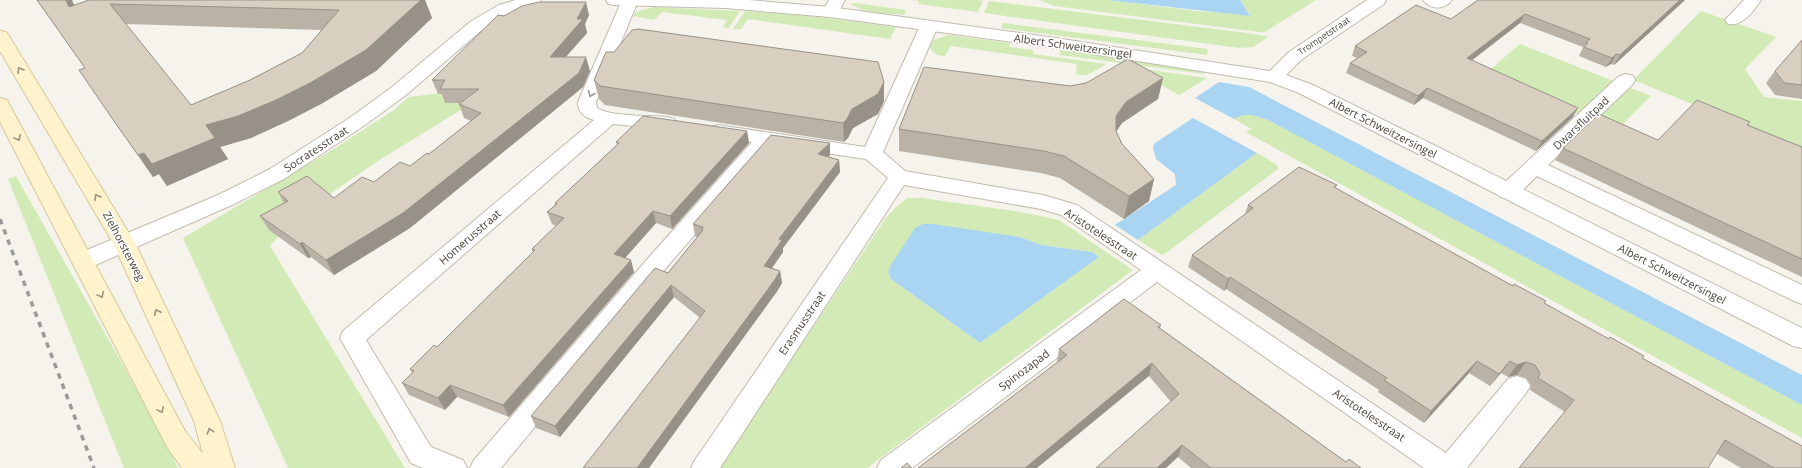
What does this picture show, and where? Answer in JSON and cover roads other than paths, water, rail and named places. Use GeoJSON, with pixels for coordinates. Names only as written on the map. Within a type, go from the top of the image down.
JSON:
{"type":"FeatureCollection","features":[{"type":"Feature","properties":{"kind":"main road","name":"Zielhorsterweg"},"geometry":{"type":"LineString","coordinates":[[0,36],[124,243],[207,421],[221,468]]}},
{"type":"Feature","properties":{"kind":"main road"},"geometry":{"type":"LineString","coordinates":[[0,104],[176,439],[198,468]]}},
{"type":"Feature","properties":{"kind":"street","name":"Albert Schweitzersingel"},"geometry":{"type":"LineString","coordinates":[[622,0],[833,6],[929,26],[1049,42],[1274,77],[1306,89],[1507,192],[1802,339]]}},
{"type":"Feature","properties":{"kind":"street"},"geometry":{"type":"LineString","coordinates":[[622,0],[623,20],[587,102],[587,108],[590,112],[610,117],[691,127],[872,154],[899,177]]}},
{"type":"Feature","properties":{"kind":"street","name":"Trompetstraat"},"geometry":{"type":"LineString","coordinates":[[1274,77],[1295,56],[1378,0]]}},
{"type":"Feature","properties":{"kind":"street"},"geometry":{"type":"LineString","coordinates":[[1431,0],[1440,3],[1444,0]]}},
{"type":"Feature","properties":{"kind":"street"},"geometry":{"type":"LineString","coordinates":[[1734,20],[1753,0]]}},
{"type":"Feature","properties":{"kind":"street","name":"Socratesstraat"},"geometry":{"type":"LineString","coordinates":[[83,261],[225,200],[277,174],[352,126],[399,91],[476,26],[505,8],[530,1]]}},
{"type":"Feature","properties":{"kind":"street"},"geometry":{"type":"LineString","coordinates":[[872,154],[929,26]]}},
{"type":"Feature","properties":{"kind":"street","name":"Dwarsfluitpad"},"geometry":{"type":"LineString","coordinates":[[1507,192],[1626,80]]}},
{"type":"Feature","properties":{"kind":"street","name":"Homerusstraat"},"geometry":{"type":"LineString","coordinates":[[453,468],[421,455],[352,338],[610,117]]}},
{"type":"Feature","properties":{"kind":"street"},"geometry":{"type":"LineString","coordinates":[[484,468],[658,262],[767,138]]}},
{"type":"Feature","properties":{"kind":"street"},"geometry":{"type":"LineString","coordinates":[[1534,166],[1802,295]]}},
{"type":"Feature","properties":{"kind":"street","name":"Aristotelesstraat"},"geometry":{"type":"LineString","coordinates":[[899,177],[1043,202],[1069,210],[1446,468]]}},
{"type":"Feature","properties":{"kind":"street","name":"Erasmusstraat"},"geometry":{"type":"LineString","coordinates":[[705,468],[899,177]]}},
{"type":"Feature","properties":{"kind":"street","name":"Spinozapad"},"geometry":{"type":"LineString","coordinates":[[891,468],[1157,270]]}},
{"type":"Feature","properties":{"kind":"street"},"geometry":{"type":"LineString","coordinates":[[1451,468],[1517,386]]}},
{"type":"Feature","properties":{"kind":"water"},"geometry":{"type":"Polygon","coordinates":[[[1107,0],[1240,0],[1250,16],[1107,0]]]}},
{"type":"Feature","properties":{"kind":"water"},"geometry":{"type":"Polygon","coordinates":[[[1219,82],[1249,87],[1802,375],[1802,405],[1268,120],[1247,115],[1234,119],[1195,98],[1219,82]]]}},
{"type":"Feature","properties":{"kind":"water"},"geometry":{"type":"Polygon","coordinates":[[[1193,118],[1257,153],[1138,240],[1115,225],[1176,185],[1175,174],[1156,159],[1153,148],[1155,143],[1193,118]]]}},
{"type":"Feature","properties":{"kind":"water"},"geometry":{"type":"Polygon","coordinates":[[[923,224],[933,224],[1020,237],[1041,245],[1092,252],[1099,257],[980,343],[891,279],[888,272],[891,265],[915,228],[923,224]]]}},
{"type":"Feature","properties":{"kind":"railway"},"geometry":{"type":"LineString","coordinates":[[0,219],[94,468]]}}]}
